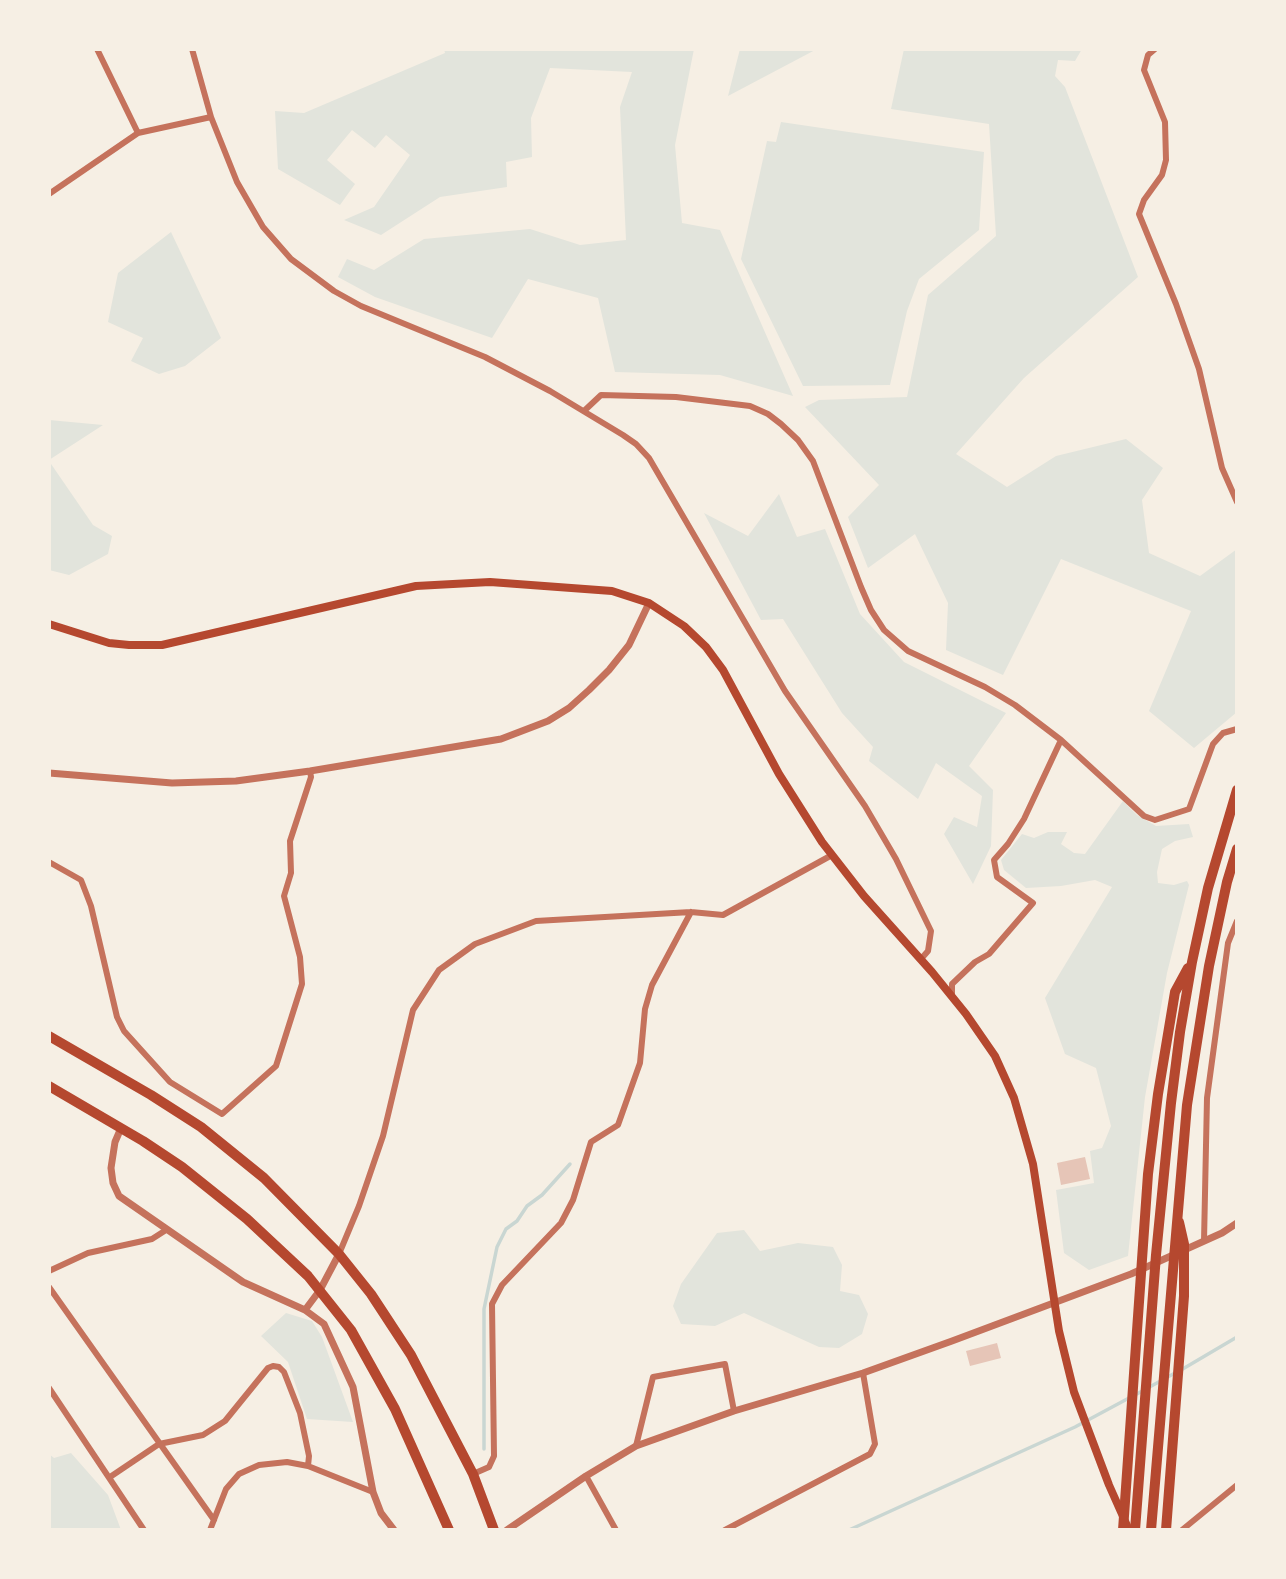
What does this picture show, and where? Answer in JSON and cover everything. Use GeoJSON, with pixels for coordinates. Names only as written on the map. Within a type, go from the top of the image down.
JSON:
{"type":"FeatureCollection","features":[{"type":"Feature","properties":{"kind":"highway"},"geometry":{"type":"LineString","coordinates":[[1132,1530],[1171,1103],[1192,961],[1208,888],[1237,790]]}},
{"type":"Feature","properties":{"kind":"highway"},"geometry":{"type":"LineString","coordinates":[[1151,1530],[1187,1105],[1201,1008],[1227,882],[1237,849]]}},
{"type":"Feature","properties":{"kind":"highway"},"geometry":{"type":"LineString","coordinates":[[1123,1530],[1148,1174],[1175,992],[1192,961]]}},
{"type":"Feature","properties":{"kind":"highway"},"geometry":{"type":"LineString","coordinates":[[49,1036],[151,1095],[211,1135],[273,1186],[339,1254],[371,1294],[404,1344],[473,1474],[495,1530]]}},
{"type":"Feature","properties":{"kind":"highway"},"geometry":{"type":"LineString","coordinates":[[49,1086],[70,1101],[121,1128],[202,1183],[285,1253],[320,1290],[351,1330],[395,1409],[449,1530]]}},
{"type":"Feature","properties":{"kind":"highway"},"geometry":{"type":"LineString","coordinates":[[1166,1530],[1184,1296],[1184,1244],[1176,1213]]}},
{"type":"Feature","properties":{"kind":"main road"},"geometry":{"type":"LineString","coordinates":[[49,624],[109,643],[162,645],[416,586],[490,582],[612,591],[649,603],[684,626],[715,658],[794,801],[832,855],[864,897],[921,958],[996,1056],[1014,1098],[1033,1164],[1065,1356],[1091,1441],[1132,1530]]}},
{"type":"Feature","properties":{"kind":"street"},"geometry":{"type":"LineString","coordinates":[[97,49],[138,133]]}},
{"type":"Feature","properties":{"kind":"street"},"geometry":{"type":"LineString","coordinates":[[192,49],[211,117],[237,183],[277,245],[311,276],[361,306],[513,371],[636,444],[649,458],[785,691],[865,806],[896,859],[932,931],[931,942],[921,958]]}},
{"type":"Feature","properties":{"kind":"street"},"geometry":{"type":"LineString","coordinates":[[1155,49],[1148,55],[1144,70],[1165,122],[1166,160],[1162,176],[1144,200],[1139,214],[1177,304],[1199,369],[1223,468],[1237,502]]}},
{"type":"Feature","properties":{"kind":"street"},"geometry":{"type":"LineString","coordinates":[[49,194],[138,133],[211,117]]}},
{"type":"Feature","properties":{"kind":"street"},"geometry":{"type":"LineString","coordinates":[[584,411],[601,395],[676,397],[750,406],[768,414],[798,440],[813,461],[871,610],[896,642],[1015,705],[1061,740],[1144,816],[1155,820],[1189,809],[1213,744],[1223,733],[1237,729]]}},
{"type":"Feature","properties":{"kind":"street"},"geometry":{"type":"LineString","coordinates":[[49,773],[172,783],[236,781],[501,739],[548,721],[569,708],[609,670],[629,645],[649,603]]}},
{"type":"Feature","properties":{"kind":"street"},"geometry":{"type":"LineString","coordinates":[[951,996],[952,984],[975,962],[989,954],[1033,904],[997,877],[994,860],[1024,819],[1061,740]]}},
{"type":"Feature","properties":{"kind":"street"},"geometry":{"type":"LineString","coordinates":[[49,862],[81,880],[91,906],[117,1017],[124,1031],[170,1082],[222,1114],[276,1066],[302,984],[300,957],[284,896],[291,873],[290,841],[310,771]]}},
{"type":"Feature","properties":{"kind":"street"},"geometry":{"type":"LineString","coordinates":[[305,1310],[320,1290],[339,1254],[359,1206],[383,1136],[413,1010],[439,970],[475,944],[536,921],[691,912],[723,915],[832,855]]}},
{"type":"Feature","properties":{"kind":"street"},"geometry":{"type":"LineString","coordinates":[[473,1474],[489,1467],[494,1456],[492,1304],[502,1285],[561,1223],[573,1200],[591,1142],[618,1125],[640,1063],[645,1009],[652,985],[691,912]]}},
{"type":"Feature","properties":{"kind":"street"},"geometry":{"type":"LineString","coordinates":[[1204,1241],[1207,1098],[1228,943],[1237,921]]}},
{"type":"Feature","properties":{"kind":"street"},"geometry":{"type":"LineString","coordinates":[[121,1128],[115,1142],[111,1168],[113,1183],[119,1196],[243,1282],[305,1310],[324,1324],[353,1387],[373,1492],[381,1513],[394,1530]]}},
{"type":"Feature","properties":{"kind":"street"},"geometry":{"type":"LineString","coordinates":[[507,1530],[586,1476],[636,1446],[734,1411],[863,1373],[1131,1274],[1237,1223]]}},
{"type":"Feature","properties":{"kind":"street"},"geometry":{"type":"LineString","coordinates":[[49,1271],[88,1253],[152,1239],[166,1230]]}},
{"type":"Feature","properties":{"kind":"street"},"geometry":{"type":"LineString","coordinates":[[49,1287],[214,1520]]}},
{"type":"Feature","properties":{"kind":"street"},"geometry":{"type":"LineString","coordinates":[[636,1446],[653,1377],[724,1364],[734,1411]]}},
{"type":"Feature","properties":{"kind":"street"},"geometry":{"type":"LineString","coordinates":[[110,1477],[159,1444],[203,1435],[225,1421],[268,1368],[273,1366],[284,1372],[300,1413],[309,1456],[308,1466]]}},
{"type":"Feature","properties":{"kind":"street"},"geometry":{"type":"LineString","coordinates":[[725,1530],[870,1454],[875,1444],[863,1373]]}},
{"type":"Feature","properties":{"kind":"street"},"geometry":{"type":"LineString","coordinates":[[49,1388],[144,1530]]}},
{"type":"Feature","properties":{"kind":"street"},"geometry":{"type":"LineString","coordinates":[[210,1530],[226,1489],[239,1474],[259,1465],[287,1462],[308,1466],[373,1492]]}},
{"type":"Feature","properties":{"kind":"street"},"geometry":{"type":"LineString","coordinates":[[586,1476],[616,1530]]}},
{"type":"Feature","properties":{"kind":"street"},"geometry":{"type":"LineString","coordinates":[[1182,1530],[1237,1485]]}},
{"type":"Feature","properties":{"kind":"shaded area"},"geometry":{"type":"Polygon","coordinates":[[[444,49],[694,49],[675,145],[682,223],[720,230],[793,396],[720,375],[615,372],[598,298],[528,279],[492,338],[375,297],[338,277],[347,259],[374,270],[424,239],[530,229],[580,245],[626,240],[620,107],[632,72],[550,68],[531,118],[532,157],[506,162],[507,187],[440,197],[381,235],[344,220],[374,207],[410,155],[386,135],[375,148],[352,130],[327,160],[355,184],[340,205],[278,169],[275,111],[304,113],[445,53],[444,49]]]}},
{"type":"Feature","properties":{"kind":"shaded area"},"geometry":{"type":"Polygon","coordinates":[[[740,49],[817,49],[728,96],[740,49]]]}},
{"type":"Feature","properties":{"kind":"shaded area"},"geometry":{"type":"Polygon","coordinates":[[[904,49],[1082,49],[1075,61],[1058,60],[1055,76],[1065,87],[1138,277],[1024,378],[956,454],[1007,487],[1056,456],[1126,439],[1163,468],[1142,500],[1149,553],[1200,576],[1237,549],[1237,712],[1194,748],[1149,711],[1191,611],[1061,559],[1003,675],[946,650],[948,603],[915,534],[868,568],[848,517],[879,485],[805,407],[819,400],[907,397],[928,295],[996,236],[989,124],[891,109],[904,49]]]}},
{"type":"Feature","properties":{"kind":"shaded area"},"geometry":{"type":"Polygon","coordinates":[[[781,122],[984,152],[979,230],[919,279],[907,311],[890,385],[803,386],[741,259],[767,141],[776,142],[781,122]]]}},
{"type":"Feature","properties":{"kind":"shaded area"},"geometry":{"type":"Polygon","coordinates":[[[171,232],[221,338],[185,366],[159,374],[131,361],[143,338],[108,322],[118,273],[171,232]]]}},
{"type":"Feature","properties":{"kind":"shaded area"},"geometry":{"type":"Polygon","coordinates":[[[49,420],[103,425],[49,460],[49,420]]]}},
{"type":"Feature","properties":{"kind":"shaded area"},"geometry":{"type":"Polygon","coordinates":[[[49,461],[93,525],[112,536],[108,554],[69,575],[49,570],[49,461]]]}},
{"type":"Feature","properties":{"kind":"shaded area"},"geometry":{"type":"Polygon","coordinates":[[[779,494],[797,537],[825,529],[860,614],[904,662],[1006,713],[969,766],[993,790],[991,846],[973,884],[944,834],[954,817],[977,827],[982,796],[936,763],[918,799],[869,761],[873,747],[842,713],[783,619],[761,620],[704,513],[748,536],[779,494]]]}},
{"type":"Feature","properties":{"kind":"shaded area"},"geometry":{"type":"Polygon","coordinates":[[[1123,801],[1137,815],[1156,826],[1189,824],[1193,837],[1175,841],[1162,849],[1157,872],[1158,883],[1174,885],[1187,881],[1189,885],[1167,973],[1145,1097],[1128,1256],[1089,1270],[1064,1253],[1056,1190],[1094,1183],[1090,1151],[1102,1148],[1111,1126],[1096,1068],[1065,1054],[1045,998],[1112,887],[1095,880],[1026,888],[1004,870],[1001,860],[1022,834],[1034,838],[1048,832],[1067,832],[1061,844],[1074,853],[1085,854],[1123,801]]]}},
{"type":"Feature","properties":{"kind":"shaded area"},"geometry":{"type":"Polygon","coordinates":[[[744,1230],[760,1251],[798,1243],[833,1247],[842,1265],[840,1291],[859,1295],[868,1314],[862,1334],[839,1348],[819,1347],[744,1313],[715,1326],[681,1324],[673,1306],[681,1284],[717,1233],[744,1230]]]}},
{"type":"Feature","properties":{"kind":"shaded area"},"geometry":{"type":"Polygon","coordinates":[[[286,1313],[312,1321],[322,1337],[353,1422],[307,1419],[288,1362],[261,1336],[286,1313]]]}},
{"type":"Feature","properties":{"kind":"shaded area"},"geometry":{"type":"Polygon","coordinates":[[[71,1453],[108,1495],[121,1530],[49,1530],[49,1454],[54,1458],[71,1453]]]}},
{"type":"Feature","properties":{"kind":"building"},"geometry":{"type":"Polygon","coordinates":[[[1085,1157],[1090,1179],[1061,1185],[1057,1163],[1085,1157]]]}},
{"type":"Feature","properties":{"kind":"building"},"geometry":{"type":"Polygon","coordinates":[[[997,1343],[1001,1358],[970,1366],[966,1351],[997,1343]]]}},
{"type":"Feature","properties":{"kind":"waterway"},"geometry":{"type":"LineString","coordinates":[[484,1449],[484,1309],[497,1247],[506,1229],[517,1221],[527,1206],[542,1195],[570,1164]]}},
{"type":"Feature","properties":{"kind":"waterway"},"geometry":{"type":"LineString","coordinates":[[1181,1370],[1237,1337]]}},
{"type":"Feature","properties":{"kind":"waterway"},"geometry":{"type":"LineString","coordinates":[[1135,1395],[1175,1373]]}},
{"type":"Feature","properties":{"kind":"waterway"},"geometry":{"type":"LineString","coordinates":[[849,1530],[1075,1427],[1129,1398]]}}]}
